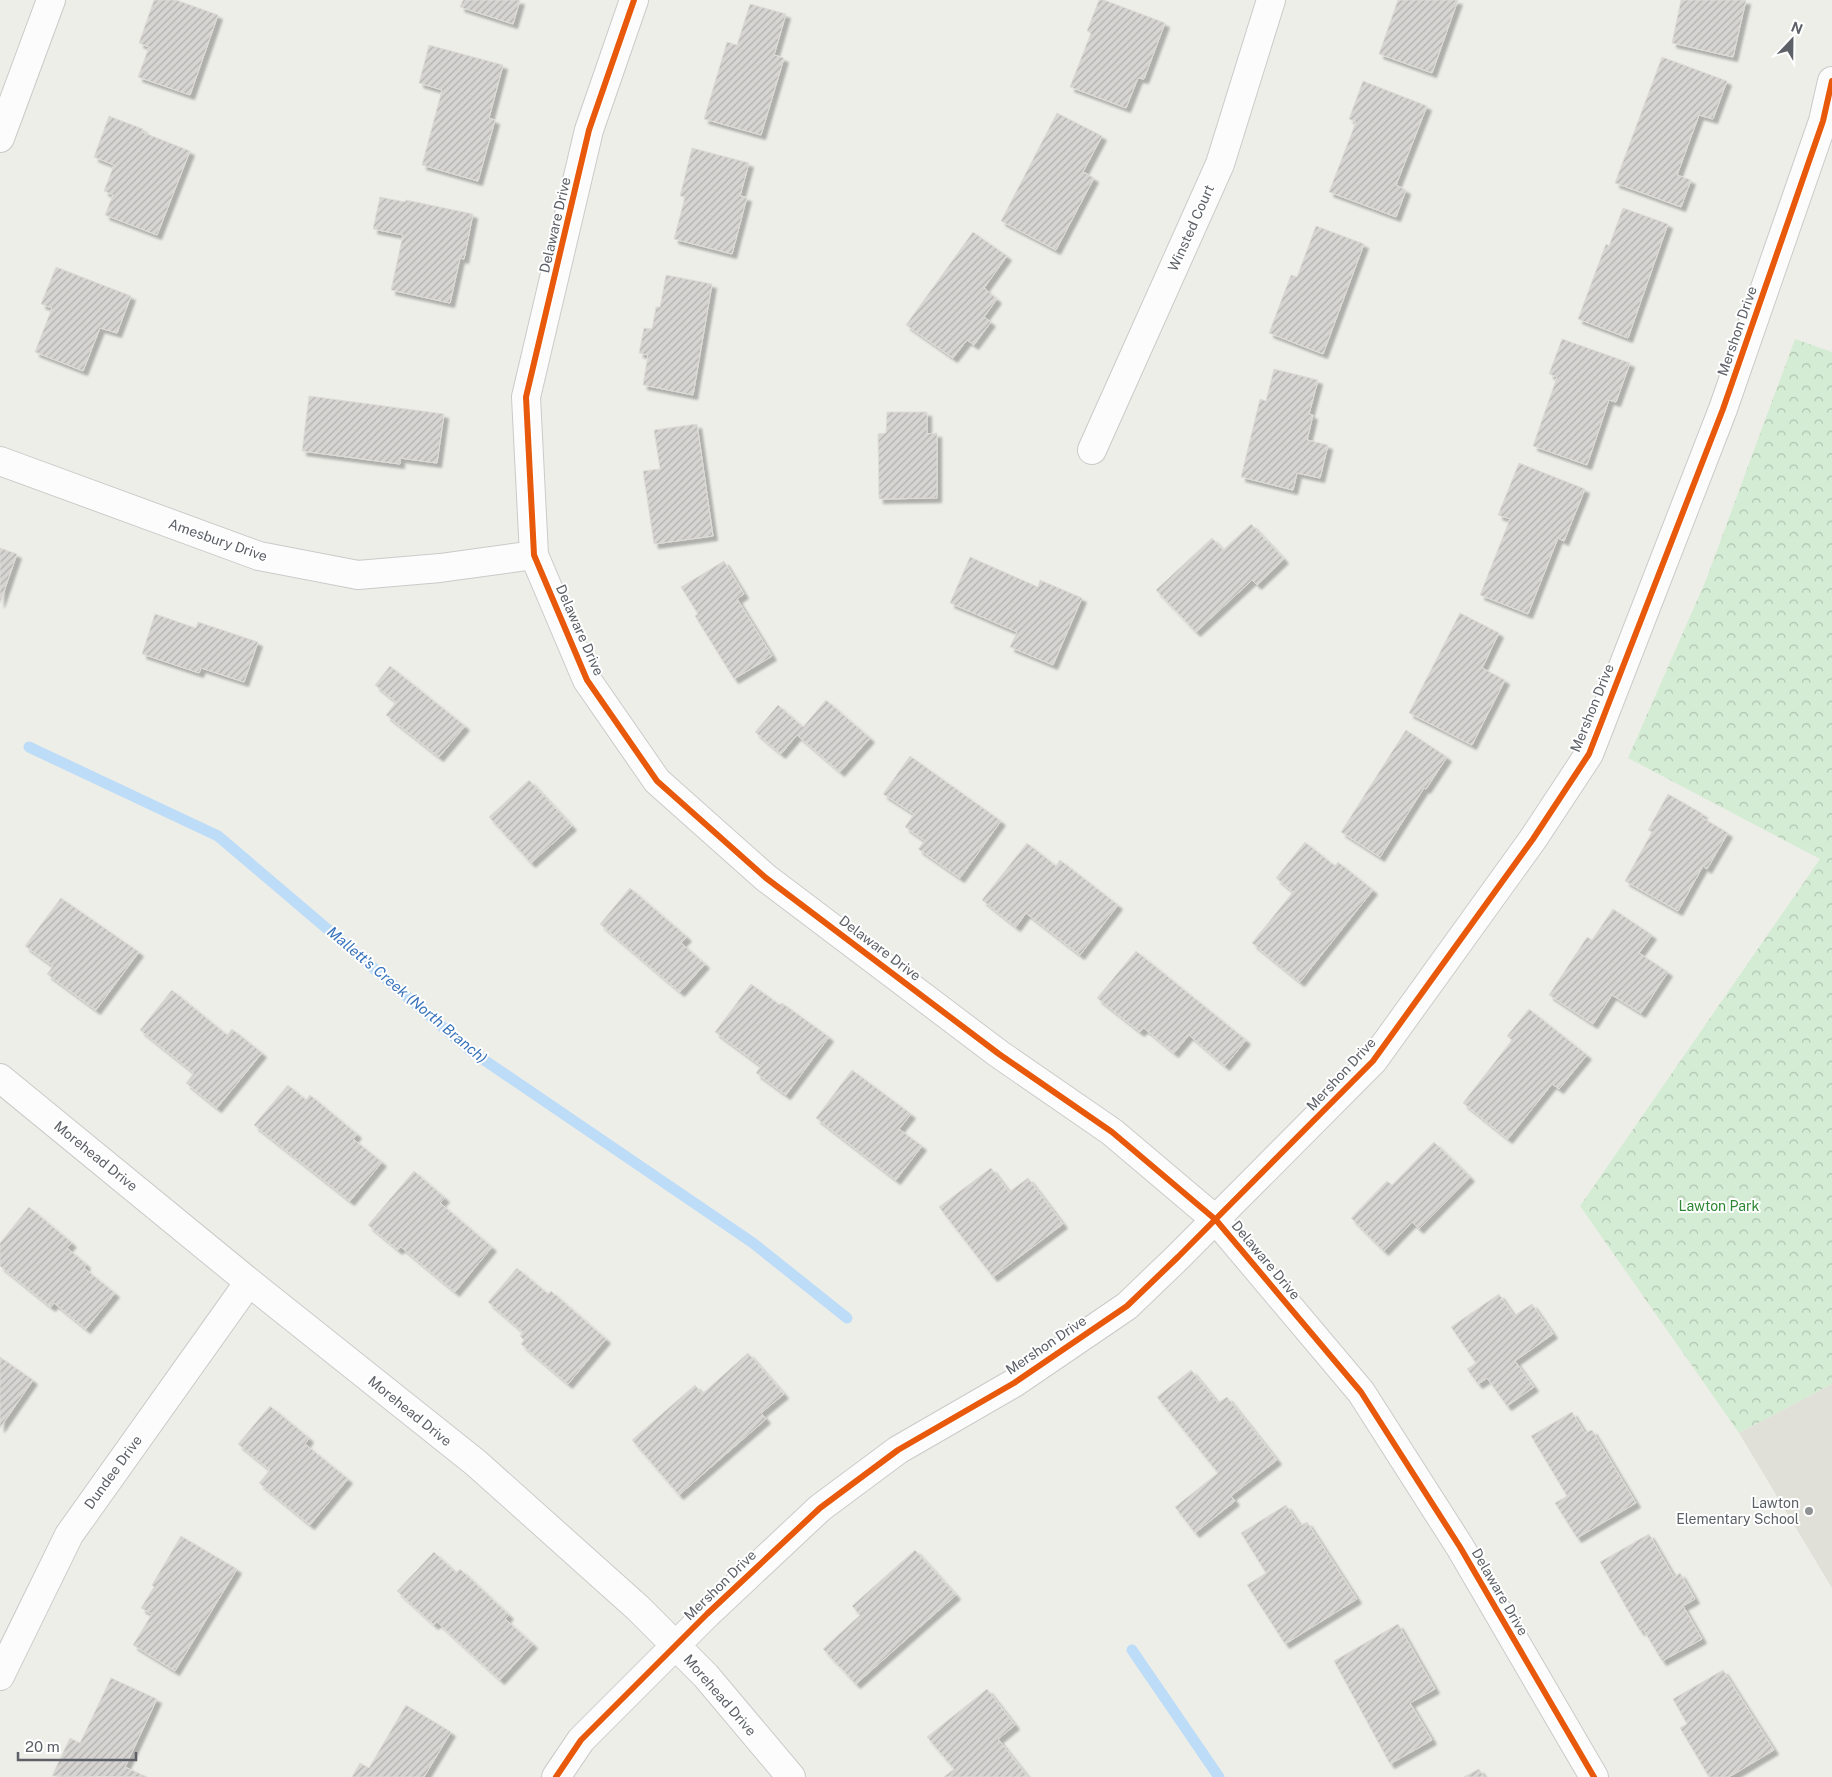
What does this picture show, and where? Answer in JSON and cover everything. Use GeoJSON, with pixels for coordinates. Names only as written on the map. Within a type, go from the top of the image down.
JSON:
{"type":"FeatureCollection","features":[{"type":"Feature","properties":{"kind":"street"},"geometry":{"type":"LineString","coordinates":[[0,138],[51,0]]}},
{"type":"Feature","properties":{"kind":"street","name":"Delaware Drive"},"geometry":{"type":"LineString","coordinates":[[634,0],[589,130],[526,397],[534,555],[587,680],[657,781],[766,878],[999,1054],[1112,1132],[1216,1220],[1361,1392],[1460,1547],[1594,1777]]}},
{"type":"Feature","properties":{"kind":"street","name":"Winsted Court"},"geometry":{"type":"LineString","coordinates":[[1092,450],[1220,164],[1271,0]]}},
{"type":"Feature","properties":{"kind":"street","name":"Mershon Drive"},"geometry":{"type":"LineString","coordinates":[[556,1777],[581,1740],[707,1614],[820,1508],[898,1450],[1014,1382],[1127,1306],[1216,1220],[1373,1061],[1533,839],[1589,754],[1723,408],[1823,121],[1832,81]]}},
{"type":"Feature","properties":{"kind":"street","name":"Amesbury Drive"},"geometry":{"type":"LineString","coordinates":[[0,461],[259,556],[358,575],[440,568],[534,555]]}},
{"type":"Feature","properties":{"kind":"street","name":"Morehead Drive"},"geometry":{"type":"LineString","coordinates":[[0,1078],[249,1282],[476,1463],[638,1608],[706,1676],[790,1777]]}},
{"type":"Feature","properties":{"kind":"street","name":"Dundee Drive"},"geometry":{"type":"LineString","coordinates":[[0,1676],[69,1535],[249,1282]]}},
{"type":"Feature","properties":{"kind":"shaded area","name":"Lawton Elementary School"},"geometry":{"type":"Polygon","coordinates":[[[1832,1384],[1832,1588],[1739,1433],[1832,1384]]]}},
{"type":"Feature","properties":{"kind":"green space","name":"Lawton Park"},"geometry":{"type":"Polygon","coordinates":[[[1795,339],[1832,352],[1832,1384],[1739,1433],[1580,1206],[1820,859],[1628,758],[1706,580],[1795,339]]]}},
{"type":"Feature","properties":{"kind":"building"},"geometry":{"type":"Polygon","coordinates":[[[154,0],[176,0],[218,15],[190,95],[138,77],[149,47],[139,43],[154,0]]]}},
{"type":"Feature","properties":{"kind":"building"},"geometry":{"type":"Polygon","coordinates":[[[463,0],[520,0],[513,24],[460,7],[463,0]]]}},
{"type":"Feature","properties":{"kind":"building"},"geometry":{"type":"Polygon","coordinates":[[[1099,0],[1104,0],[1165,23],[1144,79],[1138,78],[1126,108],[1070,87],[1091,33],[1087,31],[1099,0]]]}},
{"type":"Feature","properties":{"kind":"building"},"geometry":{"type":"Polygon","coordinates":[[[1398,0],[1458,0],[1432,73],[1379,54],[1398,0]]]}},
{"type":"Feature","properties":{"kind":"building"},"geometry":{"type":"Polygon","coordinates":[[[1681,0],[1746,0],[1733,57],[1672,43],[1681,0]]]}},
{"type":"Feature","properties":{"kind":"building"},"geometry":{"type":"Polygon","coordinates":[[[750,4],[786,14],[774,55],[784,58],[761,135],[704,119],[727,42],[737,45],[750,4]]]}},
{"type":"Feature","properties":{"kind":"building"},"geometry":{"type":"Polygon","coordinates":[[[429,45],[503,65],[489,118],[495,120],[478,181],[422,165],[442,90],[419,83],[429,45]]]}},
{"type":"Feature","properties":{"kind":"building"},"geometry":{"type":"Polygon","coordinates":[[[1662,57],[1727,81],[1713,119],[1699,115],[1677,175],[1691,180],[1681,207],[1615,183],[1662,57]]]}},
{"type":"Feature","properties":{"kind":"building"},"geometry":{"type":"Polygon","coordinates":[[[1363,81],[1427,106],[1396,185],[1406,190],[1396,217],[1329,192],[1356,122],[1349,119],[1363,81]]]}},
{"type":"Feature","properties":{"kind":"building"},"geometry":{"type":"Polygon","coordinates":[[[1057,113],[1102,136],[1083,172],[1094,178],[1056,250],[1001,221],[1057,113]]]}},
{"type":"Feature","properties":{"kind":"building"},"geometry":{"type":"Polygon","coordinates":[[[109,116],[143,129],[142,132],[190,151],[157,235],[105,215],[113,195],[104,191],[114,165],[94,157],[109,116]]]}},
{"type":"Feature","properties":{"kind":"building"},"geometry":{"type":"Polygon","coordinates":[[[692,148],[749,163],[740,196],[747,197],[732,254],[674,239],[685,197],[680,196],[692,148]]]}},
{"type":"Feature","properties":{"kind":"building"},"geometry":{"type":"Polygon","coordinates":[[[380,197],[405,202],[406,200],[473,214],[464,259],[460,258],[450,303],[391,290],[403,235],[373,229],[380,197]]]}},
{"type":"Feature","properties":{"kind":"building"},"geometry":{"type":"Polygon","coordinates":[[[1623,208],[1668,224],[1628,338],[1578,319],[1606,244],[1609,246],[1623,208]]]}},
{"type":"Feature","properties":{"kind":"building"},"geometry":{"type":"Polygon","coordinates":[[[1316,226],[1364,244],[1323,354],[1269,333],[1291,275],[1297,277],[1316,226]]]}},
{"type":"Feature","properties":{"kind":"building"},"geometry":{"type":"Polygon","coordinates":[[[973,232],[1007,256],[984,288],[997,299],[984,317],[991,322],[974,345],[967,340],[953,358],[906,325],[973,232]]]}},
{"type":"Feature","properties":{"kind":"building"},"geometry":{"type":"Polygon","coordinates":[[[56,267],[131,296],[117,333],[100,328],[83,371],[35,352],[52,308],[41,304],[56,267]]]}},
{"type":"Feature","properties":{"kind":"building"},"geometry":{"type":"Polygon","coordinates":[[[666,275],[712,284],[693,395],[643,385],[648,355],[639,353],[644,328],[652,329],[656,307],[660,307],[666,275]]]}},
{"type":"Feature","properties":{"kind":"building"},"geometry":{"type":"Polygon","coordinates":[[[1562,339],[1630,363],[1616,402],[1609,400],[1587,465],[1533,446],[1557,377],[1549,374],[1562,339]]]}},
{"type":"Feature","properties":{"kind":"building"},"geometry":{"type":"Polygon","coordinates":[[[1274,369],[1318,380],[1309,414],[1313,415],[1307,440],[1328,445],[1320,478],[1297,473],[1293,490],[1241,477],[1260,399],[1266,401],[1274,369]]]}},
{"type":"Feature","properties":{"kind":"building"},"geometry":{"type":"Polygon","coordinates":[[[309,396],[444,414],[437,463],[400,458],[400,464],[302,451],[309,396]]]}},
{"type":"Feature","properties":{"kind":"building"},"geometry":{"type":"Polygon","coordinates":[[[887,412],[927,412],[927,434],[937,433],[937,498],[879,499],[878,434],[886,433],[887,412]]]}},
{"type":"Feature","properties":{"kind":"building"},"geometry":{"type":"Polygon","coordinates":[[[697,424],[713,536],[654,544],[643,471],[660,469],[654,430],[697,424]]]}},
{"type":"Feature","properties":{"kind":"building"},"geometry":{"type":"Polygon","coordinates":[[[1519,463],[1585,489],[1564,541],[1558,538],[1528,614],[1480,595],[1510,519],[1498,515],[1519,463]]]}},
{"type":"Feature","properties":{"kind":"building"},"geometry":{"type":"Polygon","coordinates":[[[1251,524],[1284,559],[1257,585],[1252,580],[1196,632],[1156,590],[1212,538],[1223,550],[1251,524]]]}},
{"type":"Feature","properties":{"kind":"building"},"geometry":{"type":"Polygon","coordinates":[[[0,548],[17,554],[0,603],[0,548]]]}},
{"type":"Feature","properties":{"kind":"building"},"geometry":{"type":"Polygon","coordinates":[[[970,557],[1038,587],[1040,580],[1082,598],[1053,665],[1010,647],[1017,632],[950,603],[970,557]]]}},
{"type":"Feature","properties":{"kind":"building"},"geometry":{"type":"Polygon","coordinates":[[[724,561],[744,594],[737,599],[772,656],[734,679],[695,616],[698,614],[681,587],[724,561]]]}},
{"type":"Feature","properties":{"kind":"building"},"geometry":{"type":"Polygon","coordinates":[[[1460,613],[1499,633],[1482,668],[1505,680],[1472,745],[1409,713],[1460,613]]]}},
{"type":"Feature","properties":{"kind":"building"},"geometry":{"type":"Polygon","coordinates":[[[155,614],[196,628],[198,622],[258,642],[244,682],[201,668],[199,673],[142,654],[155,614]]]}},
{"type":"Feature","properties":{"kind":"building"},"geometry":{"type":"Polygon","coordinates":[[[390,666],[465,726],[439,757],[386,715],[396,702],[375,685],[390,666]]]}},
{"type":"Feature","properties":{"kind":"building"},"geometry":{"type":"Polygon","coordinates":[[[826,700],[870,738],[840,772],[797,735],[781,754],[755,732],[778,705],[803,727],[826,700]]]}},
{"type":"Feature","properties":{"kind":"building"},"geometry":{"type":"Polygon","coordinates":[[[1406,730],[1447,757],[1426,789],[1424,788],[1380,857],[1341,832],[1406,730]]]}},
{"type":"Feature","properties":{"kind":"building"},"geometry":{"type":"Polygon","coordinates":[[[910,756],[1001,821],[960,878],[918,849],[925,841],[905,827],[914,814],[883,794],[910,756]]]}},
{"type":"Feature","properties":{"kind":"building"},"geometry":{"type":"Polygon","coordinates":[[[529,780],[572,826],[531,863],[489,817],[529,780]]]}},
{"type":"Feature","properties":{"kind":"building"},"geometry":{"type":"Polygon","coordinates":[[[1668,794],[1703,814],[1701,817],[1728,833],[1707,869],[1703,866],[1678,911],[1625,881],[1652,832],[1648,830],[1668,794]]]}},
{"type":"Feature","properties":{"kind":"building"},"geometry":{"type":"Polygon","coordinates":[[[1305,842],[1335,866],[1338,862],[1373,890],[1300,982],[1252,943],[1293,892],[1276,878],[1305,842]]]}},
{"type":"Feature","properties":{"kind":"building"},"geometry":{"type":"Polygon","coordinates":[[[1027,843],[1056,866],[1060,860],[1118,905],[1080,955],[1026,913],[1016,927],[982,900],[1027,843]]]}},
{"type":"Feature","properties":{"kind":"building"},"geometry":{"type":"Polygon","coordinates":[[[630,888],[687,937],[681,943],[705,964],[680,992],[600,924],[630,888]]]}},
{"type":"Feature","properties":{"kind":"building"},"geometry":{"type":"Polygon","coordinates":[[[61,898],[139,952],[96,1010],[47,974],[53,966],[25,946],[61,898]]]}},
{"type":"Feature","properties":{"kind":"building"},"geometry":{"type":"Polygon","coordinates":[[[1613,909],[1652,935],[1639,953],[1668,972],[1641,1013],[1612,995],[1593,1024],[1549,995],[1587,937],[1592,940],[1613,909]]]}},
{"type":"Feature","properties":{"kind":"building"},"geometry":{"type":"Polygon","coordinates":[[[1136,951],[1246,1040],[1225,1066],[1189,1035],[1174,1053],[1144,1028],[1140,1032],[1097,998],[1136,951]]]}},
{"type":"Feature","properties":{"kind":"building"},"geometry":{"type":"Polygon","coordinates":[[[751,984],[780,1005],[782,1003],[829,1037],[786,1095],[756,1073],[761,1066],[715,1032],[751,984]]]}},
{"type":"Feature","properties":{"kind":"building"},"geometry":{"type":"Polygon","coordinates":[[[172,990],[227,1035],[232,1029],[262,1053],[217,1108],[186,1083],[194,1073],[140,1030],[172,990]]]}},
{"type":"Feature","properties":{"kind":"building"},"geometry":{"type":"Polygon","coordinates":[[[1529,1009],[1587,1055],[1559,1089],[1552,1084],[1508,1139],[1463,1103],[1512,1040],[1507,1036],[1529,1009]]]}},
{"type":"Feature","properties":{"kind":"building"},"geometry":{"type":"Polygon","coordinates":[[[852,1070],[911,1114],[899,1129],[922,1146],[896,1180],[816,1118],[852,1070]]]}},
{"type":"Feature","properties":{"kind":"building"},"geometry":{"type":"Polygon","coordinates":[[[288,1085],[306,1100],[310,1095],[357,1134],[353,1139],[382,1162],[350,1201],[254,1125],[288,1085]]]}},
{"type":"Feature","properties":{"kind":"building"},"geometry":{"type":"Polygon","coordinates":[[[1434,1142],[1470,1177],[1419,1229],[1412,1222],[1384,1251],[1351,1218],[1387,1181],[1392,1185],[1434,1142]]]}},
{"type":"Feature","properties":{"kind":"building"},"geometry":{"type":"Polygon","coordinates":[[[991,1168],[1009,1192],[1028,1178],[1063,1224],[993,1277],[939,1207],[991,1168]]]}},
{"type":"Feature","properties":{"kind":"building"},"geometry":{"type":"Polygon","coordinates":[[[414,1171],[445,1198],[440,1203],[492,1247],[455,1292],[401,1247],[398,1250],[368,1225],[414,1171]]]}},
{"type":"Feature","properties":{"kind":"building"},"geometry":{"type":"Polygon","coordinates":[[[29,1207],[72,1243],[67,1248],[86,1264],[84,1268],[115,1293],[86,1329],[54,1303],[51,1307],[0,1266],[0,1243],[29,1207]]]}},
{"type":"Feature","properties":{"kind":"building"},"geometry":{"type":"Polygon","coordinates":[[[517,1268],[548,1294],[551,1291],[606,1339],[568,1384],[521,1344],[524,1340],[520,1336],[523,1332],[488,1302],[517,1268]]]}},
{"type":"Feature","properties":{"kind":"building"},"geometry":{"type":"Polygon","coordinates":[[[1499,1294],[1514,1316],[1532,1304],[1553,1334],[1515,1361],[1534,1387],[1507,1406],[1487,1378],[1478,1384],[1467,1369],[1476,1363],[1451,1327],[1499,1294]]]}},
{"type":"Feature","properties":{"kind":"building"},"geometry":{"type":"Polygon","coordinates":[[[748,1353],[784,1394],[761,1413],[766,1419],[679,1495],[632,1440],[695,1385],[702,1394],[748,1353]]]}},
{"type":"Feature","properties":{"kind":"building"},"geometry":{"type":"Polygon","coordinates":[[[0,1357],[33,1380],[0,1428],[0,1357]]]}},
{"type":"Feature","properties":{"kind":"building"},"geometry":{"type":"Polygon","coordinates":[[[1191,1370],[1218,1403],[1227,1397],[1277,1460],[1231,1496],[1235,1501],[1195,1533],[1175,1507],[1218,1473],[1157,1397],[1191,1370]]]}},
{"type":"Feature","properties":{"kind":"building"},"geometry":{"type":"Polygon","coordinates":[[[270,1406],[309,1438],[305,1444],[348,1479],[310,1525],[259,1483],[270,1470],[238,1444],[270,1406]]]}},
{"type":"Feature","properties":{"kind":"building"},"geometry":{"type":"Polygon","coordinates":[[[1572,1412],[1585,1433],[1592,1430],[1636,1503],[1577,1538],[1555,1503],[1567,1496],[1531,1436],[1572,1412]]]}},
{"type":"Feature","properties":{"kind":"building"},"geometry":{"type":"Polygon","coordinates":[[[1286,1505],[1300,1526],[1307,1522],[1357,1599],[1285,1644],[1247,1585],[1266,1573],[1241,1533],[1286,1505]]]}},
{"type":"Feature","properties":{"kind":"building"},"geometry":{"type":"Polygon","coordinates":[[[1649,1534],[1674,1577],[1680,1573],[1695,1599],[1683,1606],[1702,1639],[1662,1661],[1643,1629],[1640,1631],[1600,1562],[1649,1534]]]}},
{"type":"Feature","properties":{"kind":"building"},"geometry":{"type":"Polygon","coordinates":[[[181,1536],[237,1569],[175,1671],[133,1645],[152,1614],[141,1608],[154,1587],[152,1585],[181,1536]]]}},
{"type":"Feature","properties":{"kind":"building"},"geometry":{"type":"Polygon","coordinates":[[[915,1550],[956,1595],[856,1684],[823,1649],[860,1615],[852,1606],[915,1550]]]}},
{"type":"Feature","properties":{"kind":"building"},"geometry":{"type":"Polygon","coordinates":[[[434,1552],[456,1573],[460,1569],[509,1615],[505,1619],[533,1644],[500,1680],[437,1622],[434,1625],[397,1591],[434,1552]]]}},
{"type":"Feature","properties":{"kind":"building"},"geometry":{"type":"Polygon","coordinates":[[[1398,1624],[1435,1689],[1410,1703],[1432,1740],[1390,1764],[1334,1661],[1398,1624]]]}},
{"type":"Feature","properties":{"kind":"building"},"geometry":{"type":"Polygon","coordinates":[[[1723,1670],[1774,1750],[1729,1777],[1709,1777],[1680,1728],[1687,1724],[1673,1699],[1723,1670]]]}},
{"type":"Feature","properties":{"kind":"building"},"geometry":{"type":"Polygon","coordinates":[[[111,1678],[157,1699],[125,1767],[147,1777],[52,1776],[70,1738],[80,1743],[111,1678]]]}},
{"type":"Feature","properties":{"kind":"building"},"geometry":{"type":"Polygon","coordinates":[[[987,1689],[1015,1725],[998,1739],[1028,1777],[944,1777],[954,1769],[927,1737],[987,1689]]]}},
{"type":"Feature","properties":{"kind":"building"},"geometry":{"type":"Polygon","coordinates":[[[406,1705],[451,1732],[424,1777],[352,1777],[360,1763],[369,1768],[406,1705]]]}},
{"type":"Feature","properties":{"kind":"building"},"geometry":{"type":"Polygon","coordinates":[[[1479,1769],[1484,1777],[1464,1777],[1479,1769]]]}},
{"type":"Feature","properties":{"kind":"waterway","name":"Mallett's Creek (North Branch)"},"geometry":{"type":"LineString","coordinates":[[29,747],[218,836],[471,1051],[753,1243],[847,1318]]}},
{"type":"Feature","properties":{"kind":"waterway","name":"Mallett's Creek (North Branch)"},"geometry":{"type":"LineString","coordinates":[[1132,1650],[1219,1777]]}},
{"type":"Feature","properties":{"kind":"cycle path"},"geometry":{"type":"LineString","coordinates":[[634,0],[589,130],[526,397],[534,555],[587,680],[657,781],[766,878],[999,1054],[1112,1132],[1216,1220],[1361,1392],[1460,1547],[1594,1777]]}},
{"type":"Feature","properties":{"kind":"cycle path"},"geometry":{"type":"LineString","coordinates":[[556,1777],[581,1740],[707,1614],[820,1508],[898,1450],[1014,1383],[1127,1306],[1373,1061],[1533,839],[1589,754],[1723,409],[1823,121],[1832,81]]}},
{"type":"Feature","properties":{"kind":"place","name":"Lawton Elementary School"},"geometry":{"type":"Point","coordinates":[1809,1511]}}]}
